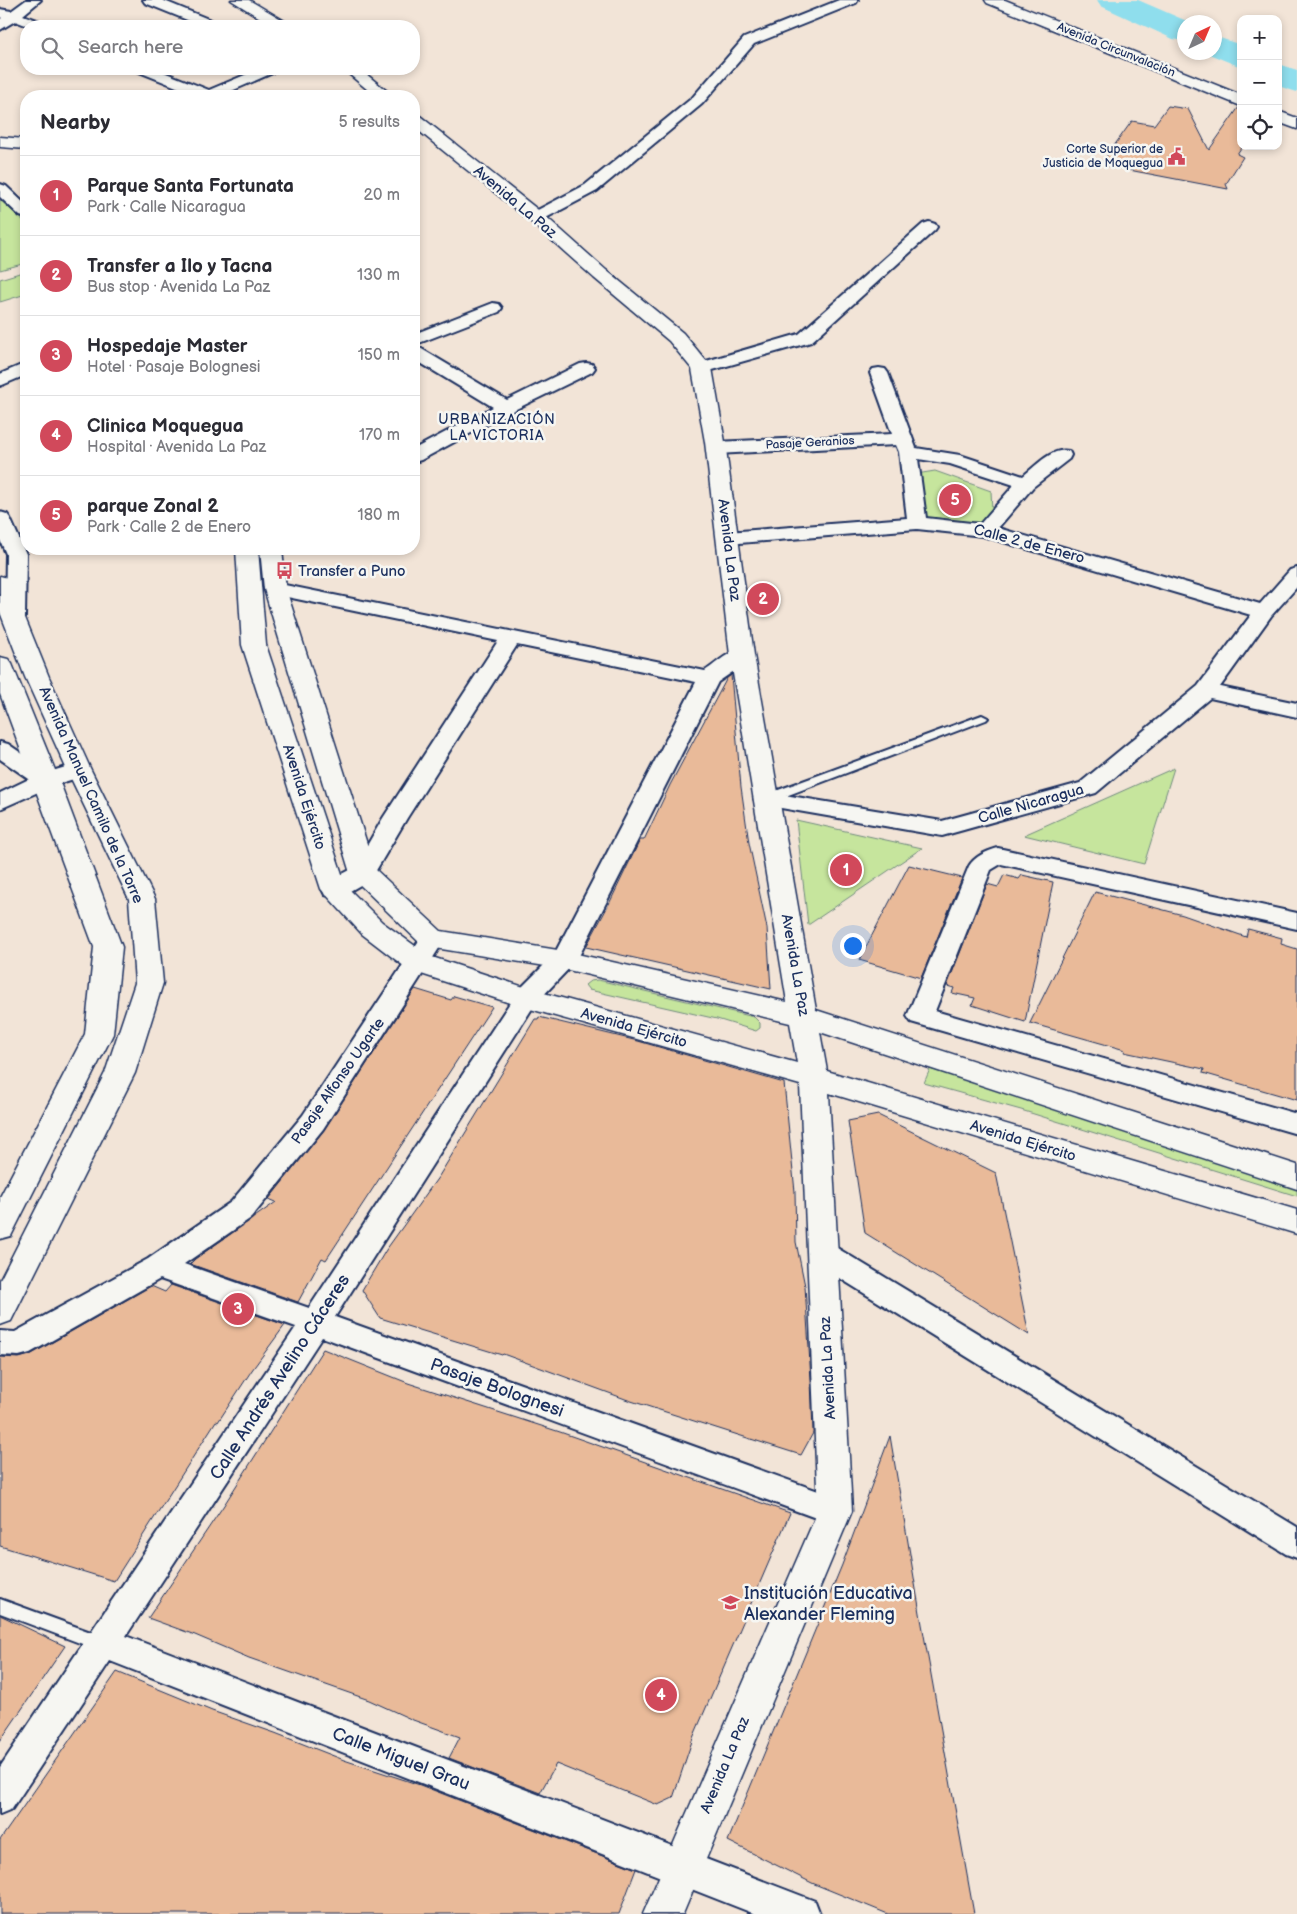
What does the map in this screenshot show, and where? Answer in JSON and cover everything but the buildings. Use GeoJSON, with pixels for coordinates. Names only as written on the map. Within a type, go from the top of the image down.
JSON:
{"type":"FeatureCollection","features":[{"type":"Feature","properties":{"kind":"main road"},"geometry":{"type":"LineString","coordinates":[[238,0],[273,20]]}},
{"type":"Feature","properties":{"kind":"main road","name":"Avenida Circunvalación"},"geometry":{"type":"LineString","coordinates":[[992,0],[1237,98]]}},
{"type":"Feature","properties":{"kind":"main road","name":"Avenida Circunvalación"},"geometry":{"type":"LineString","coordinates":[[1025,0],[1160,55],[1172,67],[1170,72]]}},
{"type":"Feature","properties":{"kind":"main road"},"geometry":{"type":"LineString","coordinates":[[359,75],[378,90]]}},
{"type":"Feature","properties":{"kind":"main road"},"geometry":{"type":"LineString","coordinates":[[1282,118],[1297,124]]}},
{"type":"Feature","properties":{"kind":"main road","name":"Avenida La Paz"},"geometry":{"type":"LineString","coordinates":[[420,124],[536,217],[600,274],[676,337],[702,368],[716,448],[742,655],[814,1078],[835,1512],[681,1868],[663,1914]]}},
{"type":"Feature","properties":{"kind":"main road"},"geometry":{"type":"LineString","coordinates":[[0,133],[20,134]]}},
{"type":"Feature","properties":{"kind":"main road"},"geometry":{"type":"LineString","coordinates":[[0,142],[20,144]]}},
{"type":"Feature","properties":{"kind":"main road","name":"Avenida Ejército"},"geometry":{"type":"LineString","coordinates":[[247,555],[254,645],[334,889],[372,928],[418,963],[526,998],[814,1078],[1297,1222]]}},
{"type":"Feature","properties":{"kind":"main road"},"geometry":{"type":"LineString","coordinates":[[272,555],[275,589],[363,873],[433,939],[564,960],[804,1016],[1297,1178]]}},
{"type":"Feature","properties":{"kind":"main road","name":"Avenida Manuel Camilo de la Torre"},"geometry":{"type":"LineString","coordinates":[[0,583],[15,617],[37,677],[79,770],[142,900],[149,983],[120,1073],[0,1312]]}},
{"type":"Feature","properties":{"kind":"main road","name":"Avenida Manuel Camilo de la Torre"},"geometry":{"type":"LineString","coordinates":[[0,664],[46,780],[108,947],[99,1034],[0,1227]]}},
{"type":"Feature","properties":{"kind":"street"},"geometry":{"type":"LineString","coordinates":[[0,26],[34,0]]}},
{"type":"Feature","properties":{"kind":"street"},"geometry":{"type":"LineString","coordinates":[[150,0],[198,20]]}},
{"type":"Feature","properties":{"kind":"street"},"geometry":{"type":"LineString","coordinates":[[536,217],[599,182],[697,101],[749,41],[851,0]]}},
{"type":"Feature","properties":{"kind":"street"},"geometry":{"type":"LineString","coordinates":[[0,13],[24,20]]}},
{"type":"Feature","properties":{"kind":"street"},"geometry":{"type":"LineString","coordinates":[[158,75],[195,90]]}},
{"type":"Feature","properties":{"kind":"street"},"geometry":{"type":"LineString","coordinates":[[223,90],[256,75]]}},
{"type":"Feature","properties":{"kind":"street"},"geometry":{"type":"LineString","coordinates":[[0,190],[20,208]]}},
{"type":"Feature","properties":{"kind":"street"},"geometry":{"type":"LineString","coordinates":[[702,368],[805,338],[929,227]]}},
{"type":"Feature","properties":{"kind":"street"},"geometry":{"type":"LineString","coordinates":[[420,338],[494,308]]}},
{"type":"Feature","properties":{"kind":"street"},"geometry":{"type":"LineString","coordinates":[[420,356],[506,407]]}},
{"type":"Feature","properties":{"kind":"street"},"geometry":{"type":"LineString","coordinates":[[420,453],[506,407],[586,368]]}},
{"type":"Feature","properties":{"kind":"street"},"geometry":{"type":"LineString","coordinates":[[0,381],[20,371]]}},
{"type":"Feature","properties":{"kind":"street"},"geometry":{"type":"LineString","coordinates":[[879,373],[906,445],[917,523]]}},
{"type":"Feature","properties":{"kind":"street","name":"Pasaje Geranios"},"geometry":{"type":"LineString","coordinates":[[716,448],[906,445],[1026,483]]}},
{"type":"Feature","properties":{"kind":"street"},"geometry":{"type":"LineString","coordinates":[[985,530],[1026,483],[1062,455]]}},
{"type":"Feature","properties":{"kind":"street"},"geometry":{"type":"LineString","coordinates":[[0,518],[16,554],[15,617]]}},
{"type":"Feature","properties":{"kind":"street","name":"Calle 2 de Enero"},"geometry":{"type":"LineString","coordinates":[[727,538],[917,523],[985,530],[1264,612]]}},
{"type":"Feature","properties":{"kind":"street","name":"Calle Nicaragua"},"geometry":{"type":"LineString","coordinates":[[766,799],[942,829],[1088,788],[1206,691],[1264,612],[1297,574]]}},
{"type":"Feature","properties":{"kind":"street"},"geometry":{"type":"LineString","coordinates":[[275,589],[709,678],[742,655]]}},
{"type":"Feature","properties":{"kind":"street"},"geometry":{"type":"LineString","coordinates":[[334,889],[363,873],[395,818],[511,638]]}},
{"type":"Feature","properties":{"kind":"street","name":"Calle Andrés Avelino Cáceres"},"geometry":{"type":"LineString","coordinates":[[0,1798],[316,1322],[526,998],[564,960],[709,678]]}},
{"type":"Feature","properties":{"kind":"street"},"geometry":{"type":"LineString","coordinates":[[1206,691],[1297,710]]}},
{"type":"Feature","properties":{"kind":"street"},"geometry":{"type":"LineString","coordinates":[[0,749],[46,780]]}},
{"type":"Feature","properties":{"kind":"street"},"geometry":{"type":"LineString","coordinates":[[0,802],[46,780],[79,770]]}},
{"type":"Feature","properties":{"kind":"street"},"geometry":{"type":"LineString","coordinates":[[1297,922],[998,856],[982,866],[920,1016],[1297,1124]]}},
{"type":"Feature","properties":{"kind":"street","name":"Pasaje Alfonso Ugarte"},"geometry":{"type":"LineString","coordinates":[[0,1343],[19,1344],[158,1267],[241,1210],[312,1122],[433,939]]}},
{"type":"Feature","properties":{"kind":"street"},"geometry":{"type":"LineString","coordinates":[[822,1253],[1297,1544]]}},
{"type":"Feature","properties":{"kind":"street","name":"Pasaje Bolognesi"},"geometry":{"type":"LineString","coordinates":[[158,1267],[316,1322],[835,1512]]}},
{"type":"Feature","properties":{"kind":"street","name":"Calle Miguel Grau"},"geometry":{"type":"LineString","coordinates":[[104,1644],[802,1914]]}},
{"type":"Feature","properties":{"kind":"lane"},"geometry":{"type":"LineString","coordinates":[[766,799],[982,718]]}},
{"type":"Feature","properties":{"kind":"lane","name":"Calle Miguel Grau"},"geometry":{"type":"LineString","coordinates":[[0,1606],[104,1644]]}},
{"type":"Feature","properties":{"kind":"green space"},"geometry":{"type":"Polygon","coordinates":[[[0,200],[20,218],[20,265],[0,270],[0,200]]]}},
{"type":"Feature","properties":{"kind":"green space"},"geometry":{"type":"Polygon","coordinates":[[[20,273],[20,296],[0,302],[0,279],[20,273]]]}},
{"type":"Feature","properties":{"kind":"green space"},"geometry":{"type":"Polygon","coordinates":[[[935,471],[991,491],[992,510],[975,527],[931,523],[923,511],[910,475],[935,471]]]}},
{"type":"Feature","properties":{"kind":"green space"},"geometry":{"type":"Polygon","coordinates":[[[1174,768],[1144,864],[1024,835],[1174,768]]]}},
{"type":"Feature","properties":{"kind":"green space"},"geometry":{"type":"Polygon","coordinates":[[[796,820],[922,848],[808,925],[796,820]]]}},
{"type":"Feature","properties":{"kind":"green space"},"geometry":{"type":"Polygon","coordinates":[[[598,980],[754,1017],[760,1023],[760,1028],[756,1031],[717,1019],[589,990],[585,985],[590,981],[598,980]]]}},
{"type":"Feature","properties":{"kind":"green space"},"geometry":{"type":"Polygon","coordinates":[[[930,1069],[1297,1184],[1297,1196],[1021,1110],[924,1083],[930,1069]]]}},
{"type":"Feature","properties":{"kind":"waterway"},"geometry":{"type":"LineString","coordinates":[[1112,0],[1177,29]]}},
{"type":"Feature","properties":{"kind":"waterway"},"geometry":{"type":"LineString","coordinates":[[1222,49],[1237,55]]}},
{"type":"Feature","properties":{"kind":"waterway"},"geometry":{"type":"LineString","coordinates":[[1282,76],[1297,82]]}},
{"type":"Feature","properties":{"kind":"place","name":"Corte Superior de Justicia de Moquegua"},"geometry":{"type":"Point","coordinates":[1177,156]}},
{"type":"Feature","properties":{"kind":"place","name":"parque Zonal 2"},"geometry":{"type":"Point","coordinates":[955,500]}},
{"type":"Feature","properties":{"kind":"place","name":"Transfer a Puno"},"geometry":{"type":"Point","coordinates":[284,571]}},
{"type":"Feature","properties":{"kind":"place","name":"Transfer a Ilo y Tacna"},"geometry":{"type":"Point","coordinates":[763,599]}},
{"type":"Feature","properties":{"kind":"place","name":"Parque Santa Fortunata"},"geometry":{"type":"Point","coordinates":[846,870]}},
{"type":"Feature","properties":{"kind":"place","name":"Hospedaje Master"},"geometry":{"type":"Point","coordinates":[238,1309]}},
{"type":"Feature","properties":{"kind":"place","name":"Institución Educativa Alexander Fleming"},"geometry":{"type":"Point","coordinates":[730,1603]}},
{"type":"Feature","properties":{"kind":"place","name":"Clinica Moquegua"},"geometry":{"type":"Point","coordinates":[661,1695]}},
{"type":"Feature","properties":{"kind":"district","name":"URBANIZACIÓN LA VICTORIA"},"geometry":{"type":"Point","coordinates":[497,428]}}]}
